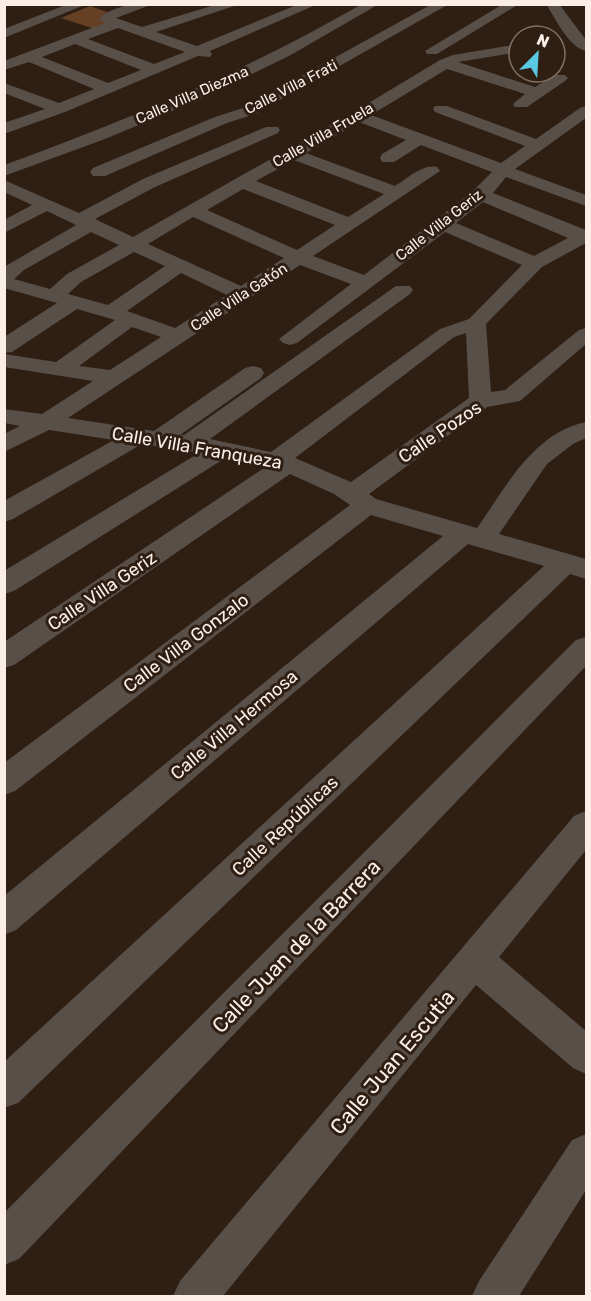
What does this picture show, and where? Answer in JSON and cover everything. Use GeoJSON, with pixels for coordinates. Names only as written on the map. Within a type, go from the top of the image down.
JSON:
{"type":"FeatureCollection","features":[{"type":"Feature","properties":{"kind":"street"},"geometry":{"type":"LineString","coordinates":[[4,23],[54,4]]}},
{"type":"Feature","properties":{"kind":"street"},"geometry":{"type":"LineString","coordinates":[[4,34],[81,4]]}},
{"type":"Feature","properties":{"kind":"street"},"geometry":{"type":"LineString","coordinates":[[4,66],[76,40],[147,4]]}},
{"type":"Feature","properties":{"kind":"street"},"geometry":{"type":"LineString","coordinates":[[141,32],[234,4]]}},
{"type":"Feature","properties":{"kind":"street"},"geometry":{"type":"LineString","coordinates":[[4,129],[59,110],[312,4]]}},
{"type":"Feature","properties":{"kind":"street","name":"Calle Villa Diezma"},"geometry":{"type":"LineString","coordinates":[[4,171],[187,99],[326,32],[373,4]]}},
{"type":"Feature","properties":{"kind":"street"},"geometry":{"type":"LineString","coordinates":[[415,4],[439,7]]}},
{"type":"Feature","properties":{"kind":"street"},"geometry":{"type":"LineString","coordinates":[[432,51],[513,4]]}},
{"type":"Feature","properties":{"kind":"street","name":"Calle Villa Frati"},"geometry":{"type":"LineString","coordinates":[[99,172],[249,111],[439,7]]}},
{"type":"Feature","properties":{"kind":"street"},"geometry":{"type":"LineString","coordinates":[[556,10],[578,14]]}},
{"type":"Feature","properties":{"kind":"street"},"geometry":{"type":"LineString","coordinates":[[556,10],[581,43]]}},
{"type":"Feature","properties":{"kind":"street"},"geometry":{"type":"LineString","coordinates":[[112,20],[250,70]]}},
{"type":"Feature","properties":{"kind":"street"},"geometry":{"type":"LineString","coordinates":[[326,32],[374,44]]}},
{"type":"Feature","properties":{"kind":"street"},"geometry":{"type":"LineString","coordinates":[[76,40],[155,70]]}},
{"type":"Feature","properties":{"kind":"street","name":"Calle Villa Fruela"},"geometry":{"type":"LineString","coordinates":[[4,347],[63,299],[74,278],[358,116],[444,63],[453,59],[507,50]]}},
{"type":"Feature","properties":{"kind":"street"},"geometry":{"type":"LineString","coordinates":[[30,57],[108,89]]}},
{"type":"Feature","properties":{"kind":"street"},"geometry":{"type":"LineString","coordinates":[[444,63],[537,93]]}},
{"type":"Feature","properties":{"kind":"street"},"geometry":{"type":"LineString","coordinates":[[521,104],[551,84]]}},
{"type":"Feature","properties":{"kind":"street"},"geometry":{"type":"LineString","coordinates":[[4,87],[59,110]]}},
{"type":"Feature","properties":{"kind":"street"},"geometry":{"type":"LineString","coordinates":[[495,95],[546,113],[579,117]]}},
{"type":"Feature","properties":{"kind":"street"},"geometry":{"type":"LineString","coordinates":[[187,99],[230,117],[316,139]]}},
{"type":"Feature","properties":{"kind":"street"},"geometry":{"type":"LineString","coordinates":[[441,109],[537,146]]}},
{"type":"Feature","properties":{"kind":"street"},"geometry":{"type":"LineString","coordinates":[[358,116],[586,201]]}},
{"type":"Feature","properties":{"kind":"street","name":"Calle Villa Geriz"},"geometry":{"type":"LineString","coordinates":[[290,339],[443,224],[480,194],[498,177],[501,171],[579,117]]}},
{"type":"Feature","properties":{"kind":"street"},"geometry":{"type":"LineString","coordinates":[[177,336],[121,316],[7,284],[18,266],[136,191],[283,132]]}},
{"type":"Feature","properties":{"kind":"street"},"geometry":{"type":"LineString","coordinates":[[388,158],[419,139]]}},
{"type":"Feature","properties":{"kind":"street"},"geometry":{"type":"LineString","coordinates":[[53,153],[99,172],[136,191]]}},
{"type":"Feature","properties":{"kind":"street"},"geometry":{"type":"LineString","coordinates":[[292,153],[397,193]]}},
{"type":"Feature","properties":{"kind":"street","name":"Calle Villa Gatón"},"geometry":{"type":"LineString","coordinates":[[46,422],[431,171]]}},
{"type":"Feature","properties":{"kind":"street"},"geometry":{"type":"LineString","coordinates":[[242,182],[349,224]]}},
{"type":"Feature","properties":{"kind":"street"},"geometry":{"type":"LineString","coordinates":[[4,185],[242,294]]}},
{"type":"Feature","properties":{"kind":"street"},"geometry":{"type":"LineString","coordinates":[[480,194],[585,237]]}},
{"type":"Feature","properties":{"kind":"street"},"geometry":{"type":"LineString","coordinates":[[4,228],[48,204]]}},
{"type":"Feature","properties":{"kind":"street"},"geometry":{"type":"LineString","coordinates":[[192,210],[300,258],[365,282]]}},
{"type":"Feature","properties":{"kind":"street"},"geometry":{"type":"LineString","coordinates":[[443,224],[535,263]]}},
{"type":"Feature","properties":{"kind":"street"},"geometry":{"type":"LineString","coordinates":[[282,462],[447,333],[476,323],[535,263],[585,237]]}},
{"type":"Feature","properties":{"kind":"street"},"geometry":{"type":"LineString","coordinates":[[60,369],[180,265]]}},
{"type":"Feature","properties":{"kind":"street","name":"Calle Villa Geriz"},"geometry":{"type":"LineString","coordinates":[[187,444],[403,291]]}},
{"type":"Feature","properties":{"kind":"street"},"geometry":{"type":"LineString","coordinates":[[476,323],[480,401]]}},
{"type":"Feature","properties":{"kind":"street","name":"Calle Pozos"},"geometry":{"type":"LineString","coordinates":[[360,499],[480,401],[512,396],[586,334]]}},
{"type":"Feature","properties":{"kind":"street"},"geometry":{"type":"LineString","coordinates":[[4,360],[115,378]]}},
{"type":"Feature","properties":{"kind":"street"},"geometry":{"type":"LineString","coordinates":[[4,513],[148,438],[267,363],[285,361],[296,366]]}},
{"type":"Feature","properties":{"kind":"street","name":"Calle Villa Franqueza"},"geometry":{"type":"LineString","coordinates":[[4,416],[223,449],[282,462],[327,479],[360,499],[474,536],[580,564]]}},
{"type":"Feature","properties":{"kind":"street"},"geometry":{"type":"LineString","coordinates":[[4,444],[46,422]]}},
{"type":"Feature","properties":{"kind":"street","name":"Calle Villa Hermosa"},"geometry":{"type":"LineString","coordinates":[[9,907],[474,536],[538,458],[565,439],[586,429]]}},
{"type":"Feature","properties":{"kind":"street"},"geometry":{"type":"LineString","coordinates":[[4,584],[223,449]]}},
{"type":"Feature","properties":{"kind":"street","name":"Calle Villa Geriz"},"geometry":{"type":"LineString","coordinates":[[4,657],[282,462]]}},
{"type":"Feature","properties":{"kind":"street","name":"Calle Villa Gonzalo"},"geometry":{"type":"LineString","coordinates":[[4,781],[360,499]]}},
{"type":"Feature","properties":{"kind":"street","name":"Calle Repúblicas"},"geometry":{"type":"LineString","coordinates":[[4,1089],[580,564]]}},
{"type":"Feature","properties":{"kind":"street","name":"Calle Juan de la Barrera"},"geometry":{"type":"LineString","coordinates":[[4,1244],[586,648]]}},
{"type":"Feature","properties":{"kind":"street","name":"Calle Juan Escutia"},"geometry":{"type":"LineString","coordinates":[[195,1296],[586,826]]}},
{"type":"Feature","properties":{"kind":"street"},"geometry":{"type":"LineString","coordinates":[[476,961],[586,1055]]}},
{"type":"Feature","properties":{"kind":"street"},"geometry":{"type":"LineString","coordinates":[[494,1296],[586,1154]]}},
{"type":"Feature","properties":{"kind":"shaded area"},"geometry":{"type":"Polygon","coordinates":[[[90,6],[116,15],[101,31],[61,18],[90,6]]]}}]}
